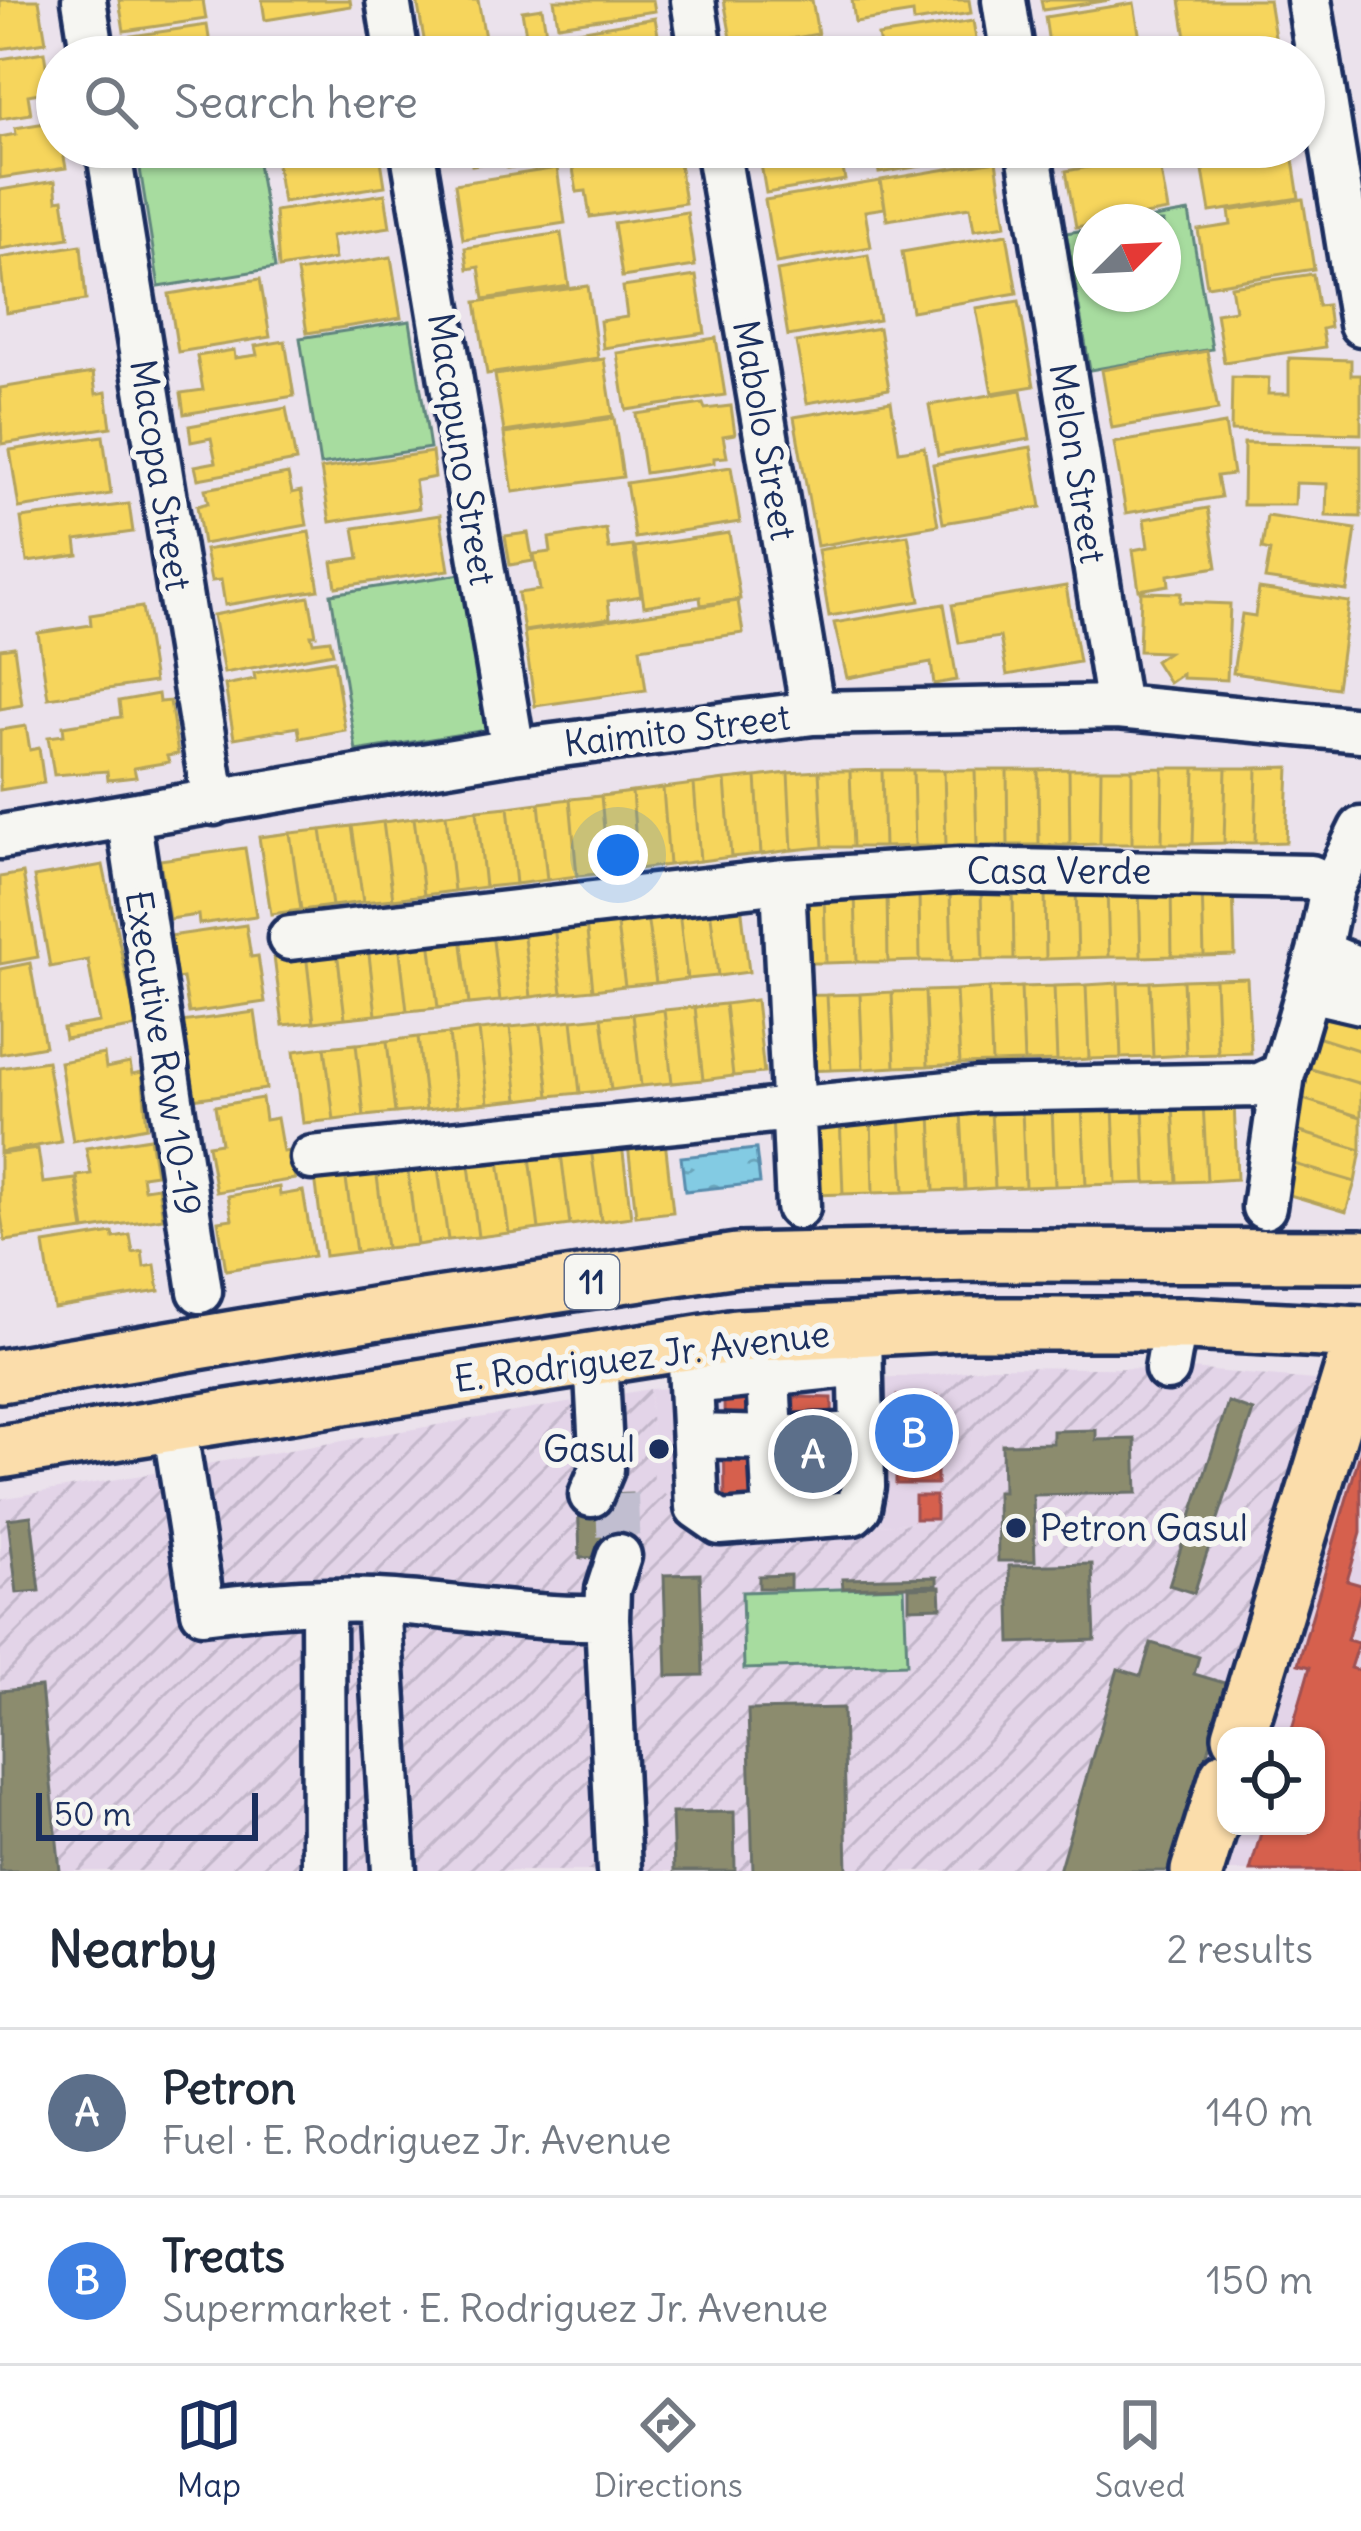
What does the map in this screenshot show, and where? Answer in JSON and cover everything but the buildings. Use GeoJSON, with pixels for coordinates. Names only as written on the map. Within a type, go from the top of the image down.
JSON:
{"type":"FeatureCollection","features":[{"type":"Feature","properties":{"kind":"main road","name":"E. Rodriguez Jr. Avenue"},"geometry":{"type":"LineString","coordinates":[[0,1376],[396,1310],[737,1261],[972,1255],[1361,1256]]}},
{"type":"Feature","properties":{"kind":"main road","name":"E. Rodriguez Jr. Avenue"},"geometry":{"type":"LineString","coordinates":[[0,1452],[596,1356],[690,1363],[860,1347],[964,1324],[1171,1347],[1361,1334]]}},
{"type":"Feature","properties":{"kind":"main road"},"geometry":{"type":"LineString","coordinates":[[1241,1727],[1361,1334]]}},
{"type":"Feature","properties":{"kind":"main road"},"geometry":{"type":"LineString","coordinates":[[1197,1871],[1217,1806]]}},
{"type":"Feature","properties":{"kind":"street"},"geometry":{"type":"LineString","coordinates":[[84,0],[90,36]]}},
{"type":"Feature","properties":{"kind":"street"},"geometry":{"type":"LineString","coordinates":[[388,0],[394,36]]}},
{"type":"Feature","properties":{"kind":"street"},"geometry":{"type":"LineString","coordinates":[[693,0],[699,36]]}},
{"type":"Feature","properties":{"kind":"street"},"geometry":{"type":"LineString","coordinates":[[1004,0],[1010,36]]}},
{"type":"Feature","properties":{"kind":"street"},"geometry":{"type":"LineString","coordinates":[[1309,0],[1315,36]]}},
{"type":"Feature","properties":{"kind":"street"},"geometry":{"type":"LineString","coordinates":[[1325,100],[1361,324]]}},
{"type":"Feature","properties":{"kind":"street","name":"Macopa Street"},"geometry":{"type":"LineString","coordinates":[[111,168],[214,802]]}},
{"type":"Feature","properties":{"kind":"street","name":"Macapuno Street"},"geometry":{"type":"LineString","coordinates":[[416,168],[513,752]]}},
{"type":"Feature","properties":{"kind":"street","name":"Mabolo Street"},"geometry":{"type":"LineString","coordinates":[[721,168],[813,713]]}},
{"type":"Feature","properties":{"kind":"street","name":"Melon Street"},"geometry":{"type":"LineString","coordinates":[[1031,168],[1118,707]]}},
{"type":"Feature","properties":{"kind":"street","name":"Kaimito Street"},"geometry":{"type":"LineString","coordinates":[[0,837],[513,752],[813,713],[1118,707],[1358,717]]}},
{"type":"Feature","properties":{"kind":"street","name":"Executive Row 10-19"},"geometry":{"type":"LineString","coordinates":[[128,816],[200,1291]]}},
{"type":"Feature","properties":{"kind":"street"},"geometry":{"type":"LineString","coordinates":[[1264,1207],[1283,1074],[1314,971],[1332,888],[1361,829]]}},
{"type":"Feature","properties":{"kind":"street","name":"Casa Verde"},"geometry":{"type":"LineString","coordinates":[[290,938],[783,881],[962,869],[1311,877],[1332,888]]}},
{"type":"Feature","properties":{"kind":"street"},"geometry":{"type":"LineString","coordinates":[[783,881],[798,1207]]}},
{"type":"Feature","properties":{"kind":"street"},"geometry":{"type":"LineString","coordinates":[[1314,971],[1361,970]]}},
{"type":"Feature","properties":{"kind":"street"},"geometry":{"type":"LineString","coordinates":[[1314,971],[1361,1002]]}},
{"type":"Feature","properties":{"kind":"street"},"geometry":{"type":"LineString","coordinates":[[312,1158],[978,1090],[1260,1085],[1283,1074]]}},
{"type":"Feature","properties":{"kind":"street"},"geometry":{"type":"LineString","coordinates":[[690,1363],[697,1507],[720,1523],[853,1513],[863,1486],[860,1347]]}},
{"type":"Feature","properties":{"kind":"street"},"geometry":{"type":"LineString","coordinates":[[767,1354],[775,1517]]}},
{"type":"Feature","properties":{"kind":"street"},"geometry":{"type":"LineString","coordinates":[[596,1356],[603,1486]]}},
{"type":"Feature","properties":{"kind":"street"},"geometry":{"type":"LineString","coordinates":[[174,1424],[203,1611],[378,1601],[558,1619],[607,1580],[619,1871]]}},
{"type":"Feature","properties":{"kind":"street"},"geometry":{"type":"LineString","coordinates":[[694,1436],[861,1434]]}},
{"type":"Feature","properties":{"kind":"street"},"geometry":{"type":"LineString","coordinates":[[378,1601],[394,1871]]}},
{"type":"Feature","properties":{"kind":"street"},"geometry":{"type":"LineString","coordinates":[[323,1602],[324,1871]]}},
{"type":"Feature","properties":{"kind":"shaded area"},"geometry":{"type":"Polygon","coordinates":[[[991,1367],[1191,1369],[1325,1381],[1222,1727],[1217,1727],[1217,1743],[1179,1871],[0,1871],[0,1499],[650,1389],[654,1483],[702,1533],[936,1522],[937,1375],[991,1367]]]}},
{"type":"Feature","properties":{"kind":"shaded area"},"geometry":{"type":"Polygon","coordinates":[[[937,1375],[937,1522],[702,1533],[653,1483],[650,1389],[937,1375]]]}},
{"type":"Feature","properties":{"kind":"shaded area"},"geometry":{"type":"Polygon","coordinates":[[[1361,1420],[1361,1871],[1228,1871],[1239,1835],[1325,1835],[1325,1727],[1271,1727],[1361,1420]]]}},
{"type":"Feature","properties":{"kind":"green space"},"geometry":{"type":"Polygon","coordinates":[[[259,168],[275,268],[159,287],[140,169],[259,168]]]}},
{"type":"Feature","properties":{"kind":"green space"},"geometry":{"type":"Polygon","coordinates":[[[1189,212],[1212,349],[1090,370],[1080,312],[1181,312],[1181,213],[1189,212]]]}},
{"type":"Feature","properties":{"kind":"green space"},"geometry":{"type":"Polygon","coordinates":[[[1073,232],[1073,273],[1066,233],[1073,232]]]}},
{"type":"Feature","properties":{"kind":"green space"},"geometry":{"type":"Polygon","coordinates":[[[410,321],[430,448],[320,465],[300,338],[410,321]]]}},
{"type":"Feature","properties":{"kind":"green space"},"geometry":{"type":"Polygon","coordinates":[[[468,573],[493,729],[356,751],[331,594],[468,573]]]}},
{"type":"Feature","properties":{"kind":"green space"},"geometry":{"type":"Polygon","coordinates":[[[904,1587],[907,1664],[744,1669],[742,1592],[904,1587]]]}},
{"type":"Feature","properties":{"kind":"water"},"geometry":{"type":"Polygon","coordinates":[[[756,1149],[760,1183],[685,1191],[681,1157],[756,1149]]]}},
{"type":"Feature","properties":{"kind":"tunnel"},"geometry":{"type":"LineString","coordinates":[[617,1494],[619,1556]]}},
{"type":"Feature","properties":{"kind":"place","name":"Treats"},"geometry":{"type":"Point","coordinates":[914,1433]}},
{"type":"Feature","properties":{"kind":"place","name":"Gasul"},"geometry":{"type":"Point","coordinates":[659,1449]}},
{"type":"Feature","properties":{"kind":"place","name":"Petron"},"geometry":{"type":"Point","coordinates":[813,1454]}},
{"type":"Feature","properties":{"kind":"place","name":"Petron Gasul"},"geometry":{"type":"Point","coordinates":[1016,1528]}}]}
